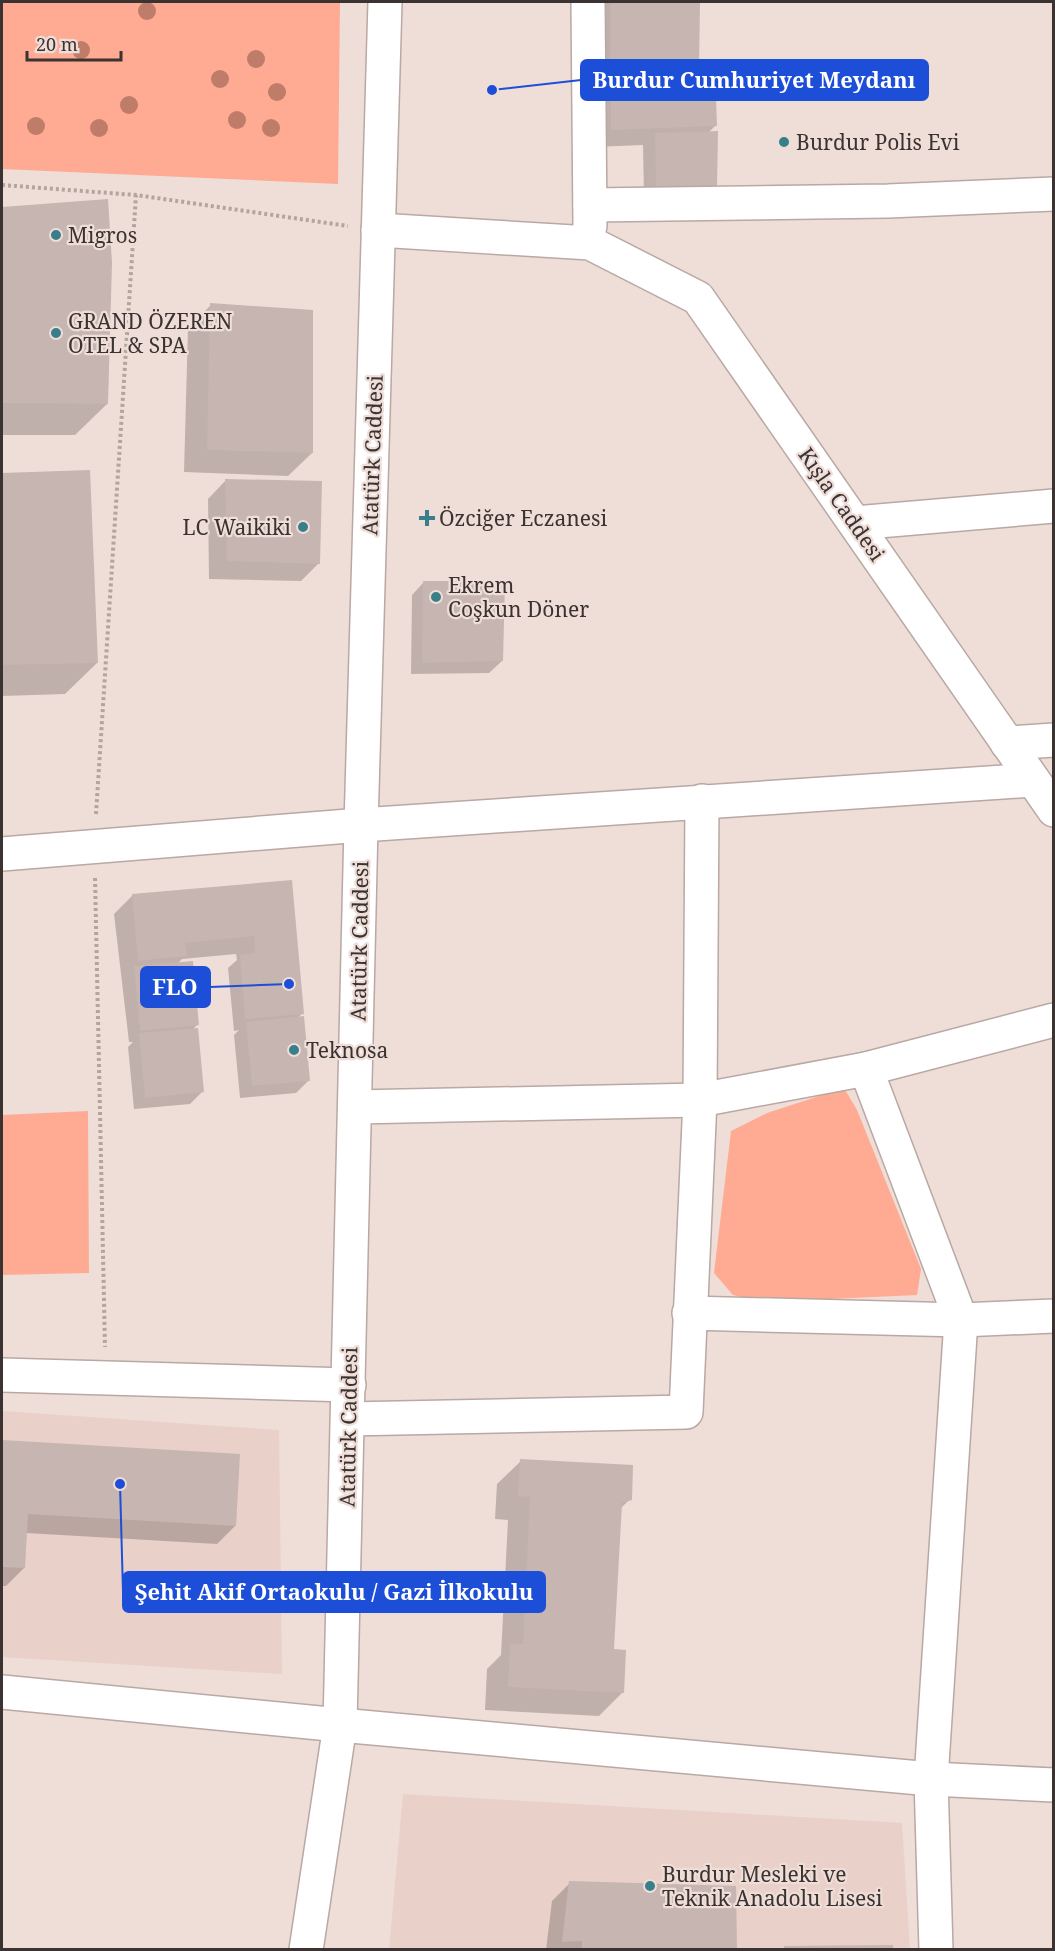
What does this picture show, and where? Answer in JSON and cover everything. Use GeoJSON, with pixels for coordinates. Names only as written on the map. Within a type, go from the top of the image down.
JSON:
{"type":"FeatureCollection","features":[{"type":"Feature","properties":{"kind":"street","name":"Atatürk Caddesi"},"geometry":{"type":"LineString","coordinates":[[306,1950],[340,1725],[361,825],[385,2]]}},
{"type":"Feature","properties":{"kind":"street"},"geometry":{"type":"LineString","coordinates":[[378,230],[590,243],[588,2]]}},
{"type":"Feature","properties":{"kind":"street"},"geometry":{"type":"LineString","coordinates":[[590,205],[888,201],[1053,194]]}},
{"type":"Feature","properties":{"kind":"street","name":"Kışla Caddesi"},"geometry":{"type":"LineString","coordinates":[[590,243],[698,298],[1053,810]]}},
{"type":"Feature","properties":{"kind":"street"},"geometry":{"type":"LineString","coordinates":[[855,523],[1053,506]]}},
{"type":"Feature","properties":{"kind":"street"},"geometry":{"type":"LineString","coordinates":[[1007,743],[1053,740]]}},
{"type":"Feature","properties":{"kind":"street"},"geometry":{"type":"LineString","coordinates":[[2,854],[361,825],[1033,780]]}},
{"type":"Feature","properties":{"kind":"street"},"geometry":{"type":"LineString","coordinates":[[348,1419],[686,1412],[700,1100],[702,801]]}},
{"type":"Feature","properties":{"kind":"street"},"geometry":{"type":"LineString","coordinates":[[356,1107],[700,1100],[866,1069],[1053,1020]]}},
{"type":"Feature","properties":{"kind":"street"},"geometry":{"type":"LineString","coordinates":[[866,1069],[961,1320],[931,1779],[936,1950]]}},
{"type":"Feature","properties":{"kind":"street"},"geometry":{"type":"LineString","coordinates":[[689,1313],[961,1320],[1053,1316]]}},
{"type":"Feature","properties":{"kind":"street"},"geometry":{"type":"LineString","coordinates":[[2,1375],[349,1385]]}},
{"type":"Feature","properties":{"kind":"street"},"geometry":{"type":"LineString","coordinates":[[2,1692],[931,1779],[1053,1785]]}},
{"type":"Feature","properties":{"kind":"path"},"geometry":{"type":"LineString","coordinates":[[2,185],[136,195],[378,230]]}},
{"type":"Feature","properties":{"kind":"path"},"geometry":{"type":"LineString","coordinates":[[106,1378],[94,846],[136,195]]}},
{"type":"Feature","properties":{"kind":"shaded area"},"geometry":{"type":"Polygon","coordinates":[[[2,2],[340,2],[338,184],[2,169],[2,2]]]}},
{"type":"Feature","properties":{"kind":"shaded area"},"geometry":{"type":"Polygon","coordinates":[[[844,1088],[857,1110],[921,1269],[917,1295],[764,1302],[733,1295],[714,1273],[731,1131],[767,1113],[844,1088]]]}},
{"type":"Feature","properties":{"kind":"shaded area"},"geometry":{"type":"Polygon","coordinates":[[[88,1111],[89,1273],[2,1275],[2,1115],[88,1111]]]}},
{"type":"Feature","properties":{"kind":"shaded area"},"geometry":{"type":"Polygon","coordinates":[[[2,1411],[279,1430],[282,1674],[2,1657],[2,1411]]]}},
{"type":"Feature","properties":{"kind":"shaded area","name":"Burdur Mesleki ve Teknik Anadolu Lisesi"},"geometry":{"type":"Polygon","coordinates":[[[403,1794],[902,1823],[910,1949],[389,1950],[403,1794]]]}},
{"type":"Feature","properties":{"kind":"building"},"geometry":{"type":"Polygon","coordinates":[[[611,2],[700,2],[699,68],[610,66],[611,2]]]}},
{"type":"Feature","properties":{"kind":"building"},"geometry":{"type":"Polygon","coordinates":[[[715,71],[717,126],[611,130],[611,74],[715,71]]]}},
{"type":"Feature","properties":{"kind":"building"},"geometry":{"type":"Polygon","coordinates":[[[718,131],[717,187],[656,186],[655,133],[718,131]]]}},
{"type":"Feature","properties":{"kind":"building","name":"GRAND ÖZEREN OTEL & SPA"},"geometry":{"type":"Polygon","coordinates":[[[108,199],[112,263],[108,404],[2,403],[2,207],[108,199]]]}},
{"type":"Feature","properties":{"kind":"building"},"geometry":{"type":"Polygon","coordinates":[[[210,303],[313,310],[313,453],[207,450],[210,303]]]}},
{"type":"Feature","properties":{"kind":"building"},"geometry":{"type":"Polygon","coordinates":[[[90,470],[98,663],[2,665],[2,473],[90,470]]]}},
{"type":"Feature","properties":{"kind":"building"},"geometry":{"type":"Polygon","coordinates":[[[225,479],[322,481],[320,564],[227,561],[225,479]]]}},
{"type":"Feature","properties":{"kind":"building"},"geometry":{"type":"Polygon","coordinates":[[[423,581],[505,581],[503,661],[422,663],[423,581]]]}},
{"type":"Feature","properties":{"kind":"building"},"geometry":{"type":"Polygon","coordinates":[[[292,880],[304,1014],[245,1019],[240,955],[255,953],[254,936],[185,943],[187,956],[138,961],[132,894],[292,880]]]}},
{"type":"Feature","properties":{"kind":"building"},"geometry":{"type":"Polygon","coordinates":[[[193,961],[199,1025],[140,1031],[134,966],[193,961]]]}},
{"type":"Feature","properties":{"kind":"building"},"geometry":{"type":"Polygon","coordinates":[[[304,1016],[310,1081],[252,1086],[246,1022],[304,1016]]]}},
{"type":"Feature","properties":{"kind":"building"},"geometry":{"type":"Polygon","coordinates":[[[198,1028],[204,1092],[145,1098],[139,1033],[198,1028]]]}},
{"type":"Feature","properties":{"kind":"building"},"geometry":{"type":"Polygon","coordinates":[[[2,1440],[240,1454],[236,1526],[28,1514],[25,1568],[2,1567],[2,1440]]]}},
{"type":"Feature","properties":{"kind":"building"},"geometry":{"type":"Polygon","coordinates":[[[520,1459],[633,1465],[632,1500],[622,1503],[614,1649],[626,1650],[624,1693],[508,1687],[510,1644],[523,1644],[530,1497],[518,1496],[520,1459]]]}},
{"type":"Feature","properties":{"kind":"building"},"geometry":{"type":"Polygon","coordinates":[[[569,1881],[736,1886],[737,1950],[582,1950],[582,1941],[562,1942],[569,1881]]]}},
{"type":"Feature","properties":{"kind":"building"},"geometry":{"type":"Polygon","coordinates":[[[893,1945],[893,1950],[784,1950],[784,1946],[893,1945]]]}},
{"type":"Feature","properties":{"kind":"place","name":"Burdur Cumhuriyet Meydanı"},"geometry":{"type":"Point","coordinates":[492,90]}},
{"type":"Feature","properties":{"kind":"place","name":"Burdur Polis Evi"},"geometry":{"type":"Point","coordinates":[784,142]}},
{"type":"Feature","properties":{"kind":"place","name":"Migros"},"geometry":{"type":"Point","coordinates":[56,235]}},
{"type":"Feature","properties":{"kind":"place","name":"GRAND ÖZEREN OTEL & SPA"},"geometry":{"type":"Point","coordinates":[56,333]}},
{"type":"Feature","properties":{"kind":"place","name":"Özciğer Eczanesi"},"geometry":{"type":"Point","coordinates":[427,518]}},
{"type":"Feature","properties":{"kind":"place","name":"LC Waikiki"},"geometry":{"type":"Point","coordinates":[303,527]}},
{"type":"Feature","properties":{"kind":"place","name":"Ekrem Coşkun Döner"},"geometry":{"type":"Point","coordinates":[436,597]}},
{"type":"Feature","properties":{"kind":"place","name":"FLO"},"geometry":{"type":"Point","coordinates":[289,984]}},
{"type":"Feature","properties":{"kind":"place","name":"Teknosa"},"geometry":{"type":"Point","coordinates":[294,1050]}},
{"type":"Feature","properties":{"kind":"place","name":"Şehit Akif Ortaokulu / Gazi İlkokulu"},"geometry":{"type":"Point","coordinates":[120,1484]}},
{"type":"Feature","properties":{"kind":"place","name":"Burdur Mesleki ve Teknik Anadolu Lisesi"},"geometry":{"type":"Point","coordinates":[650,1886]}}]}
